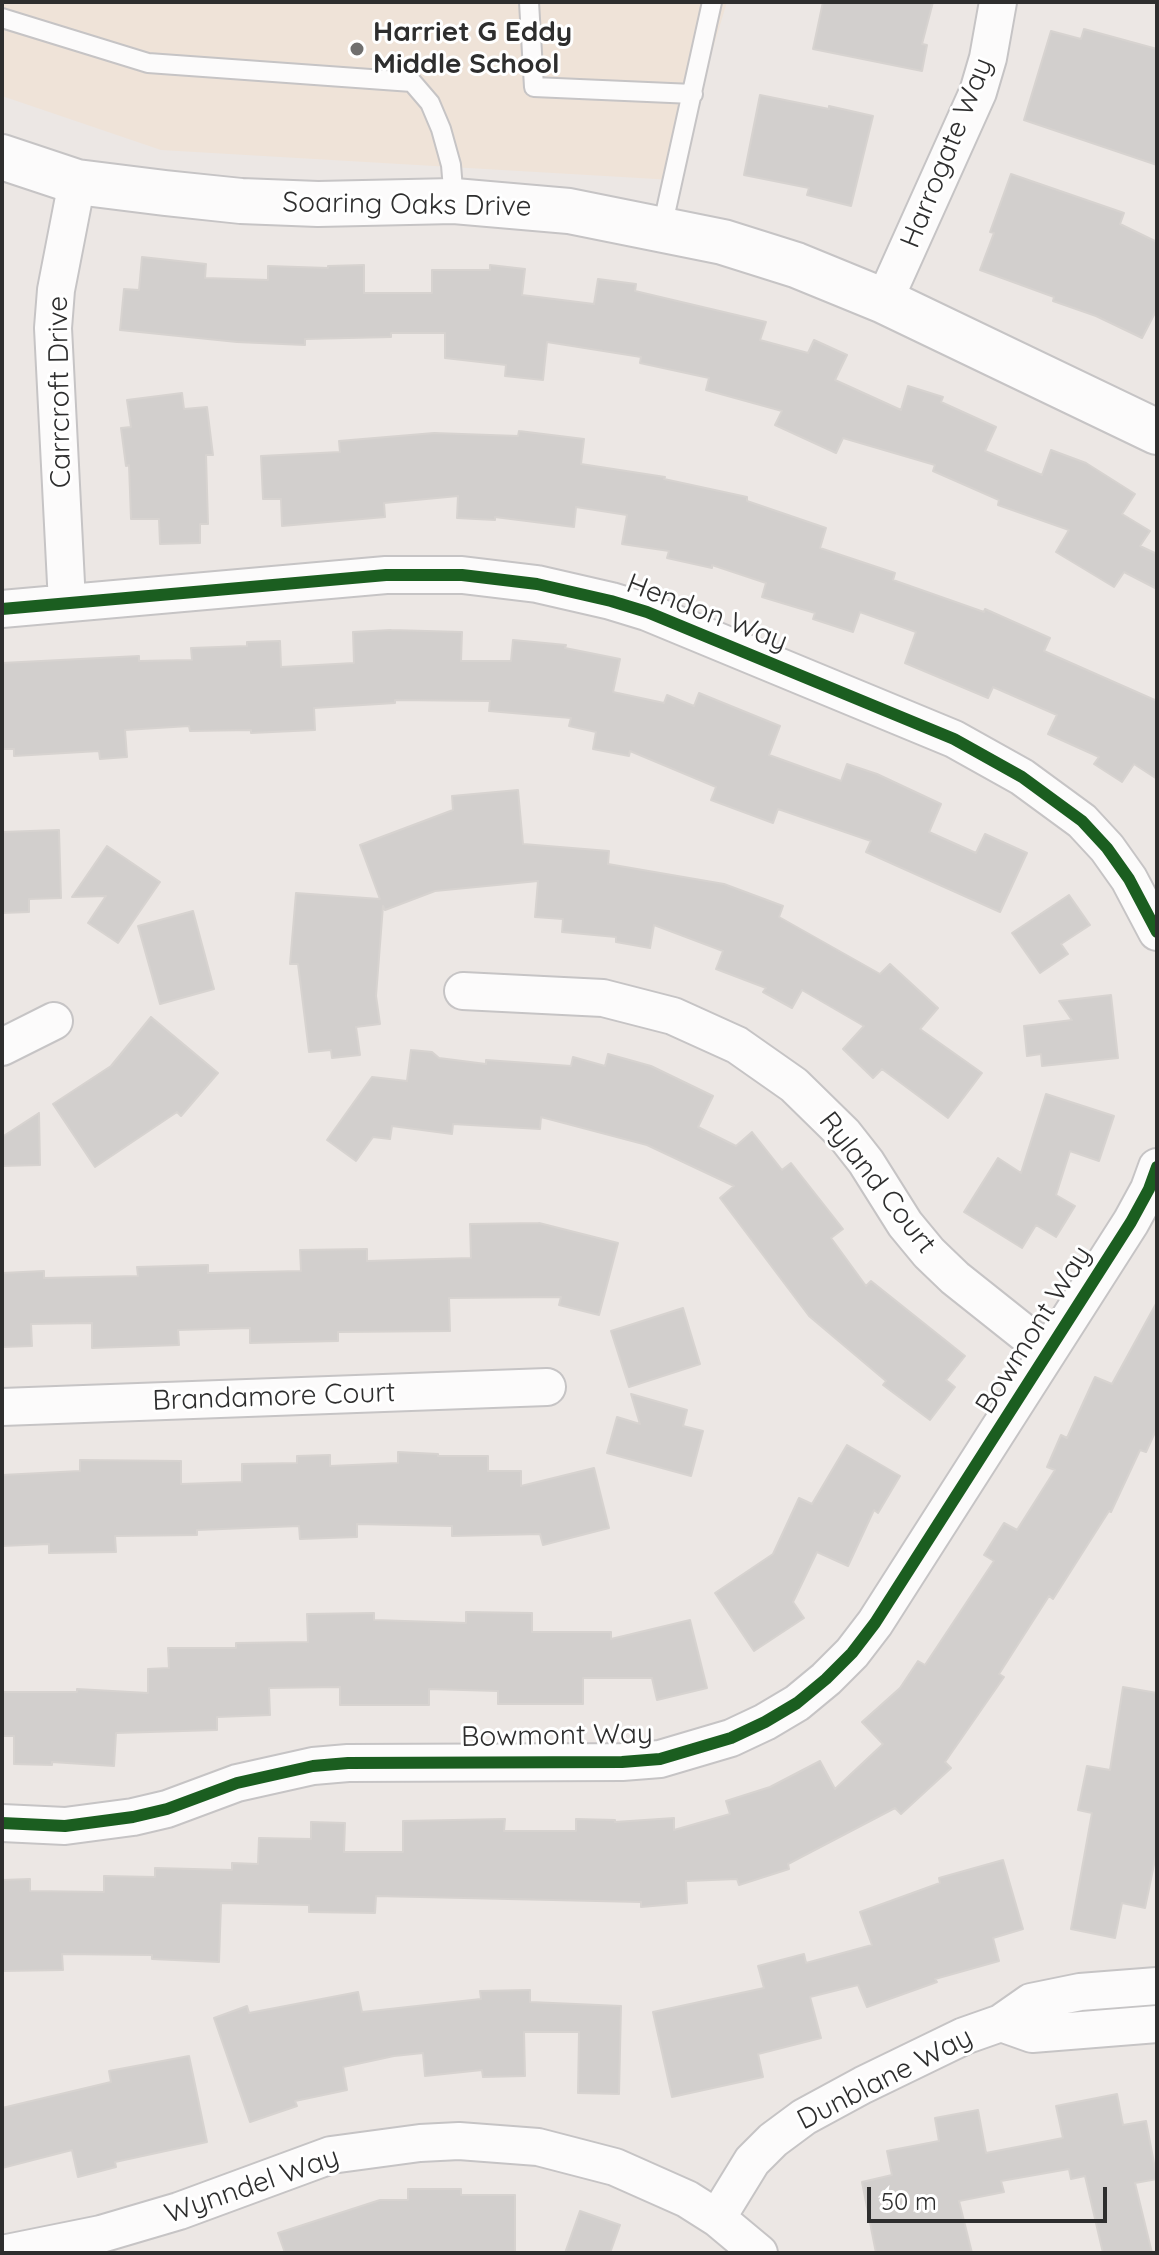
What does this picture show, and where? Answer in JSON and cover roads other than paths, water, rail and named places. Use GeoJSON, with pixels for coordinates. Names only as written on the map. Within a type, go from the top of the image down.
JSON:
{"type":"FeatureCollection","features":[{"type":"Feature","properties":{"kind":"street","name":"Harrogate Way"},"geometry":{"type":"LineString","coordinates":[[884,301],[978,92],[998,2]]}},
{"type":"Feature","properties":{"kind":"street","name":"Soaring Oaks Drive"},"geometry":{"type":"LineString","coordinates":[[2,157],[77,182],[241,201],[318,204],[454,201],[569,211],[723,242],[781,260],[884,301],[1157,432]]}},
{"type":"Feature","properties":{"kind":"street","name":"Carrcroft Drive"},"geometry":{"type":"LineString","coordinates":[[67,603],[53,328],[56,290],[77,182]]}},
{"type":"Feature","properties":{"kind":"street","name":"Hendon Way"},"geometry":{"type":"LineString","coordinates":[[2,609],[386,575],[462,575],[537,584],[611,601],[661,618],[954,739],[1012,770],[1082,821],[1107,848],[1129,879],[1157,932]]}},
{"type":"Feature","properties":{"kind":"street","name":"Ryland Court"},"geometry":{"type":"LineString","coordinates":[[463,991],[603,998],[640,1005],[673,1016],[737,1045],[794,1085],[844,1134],[866,1162],[905,1224],[937,1261],[1048,1352]]}},
{"type":"Feature","properties":{"kind":"street"},"geometry":{"type":"LineString","coordinates":[[2,1047],[54,1021]]}},
{"type":"Feature","properties":{"kind":"street","name":"Bowmont Way"},"geometry":{"type":"LineString","coordinates":[[2,1823],[65,1826],[133,1817],[167,1809],[237,1783],[313,1766],[660,1759],[731,1738],[797,1703],[852,1653],[884,1610],[1131,1222],[1157,1167]]}},
{"type":"Feature","properties":{"kind":"street","name":"Brandamore Court"},"geometry":{"type":"LineString","coordinates":[[2,1407],[547,1387]]}},
{"type":"Feature","properties":{"kind":"street","name":"Dunblane Way"},"geometry":{"type":"LineString","coordinates":[[717,2218],[752,2161],[773,2140],[804,2117],[964,2036],[1001,2023],[1031,2002],[1080,1992],[1157,1986]]}},
{"type":"Feature","properties":{"kind":"street","name":"Dunblane Way"},"geometry":{"type":"LineString","coordinates":[[1001,2023],[1032,2034],[1157,2024]]}},
{"type":"Feature","properties":{"kind":"street","name":"Wynndel Way"},"geometry":{"type":"LineString","coordinates":[[15,2252],[101,2234],[179,2211],[331,2155],[459,2141],[538,2147],[577,2155],[652,2181],[717,2218],[759,2253]]}},
{"type":"Feature","properties":{"kind":"lane"},"geometry":{"type":"LineString","coordinates":[[529,2],[534,87],[693,94]]}},
{"type":"Feature","properties":{"kind":"lane"},"geometry":{"type":"LineString","coordinates":[[662,228],[712,2]]}},
{"type":"Feature","properties":{"kind":"lane"},"geometry":{"type":"LineString","coordinates":[[2,18],[148,63],[412,82],[430,103],[441,129],[451,165],[454,201]]}},
{"type":"Feature","properties":{"kind":"place","name":"Harriet G Eddy Middle School"},"geometry":{"type":"Point","coordinates":[357,49]}}]}
